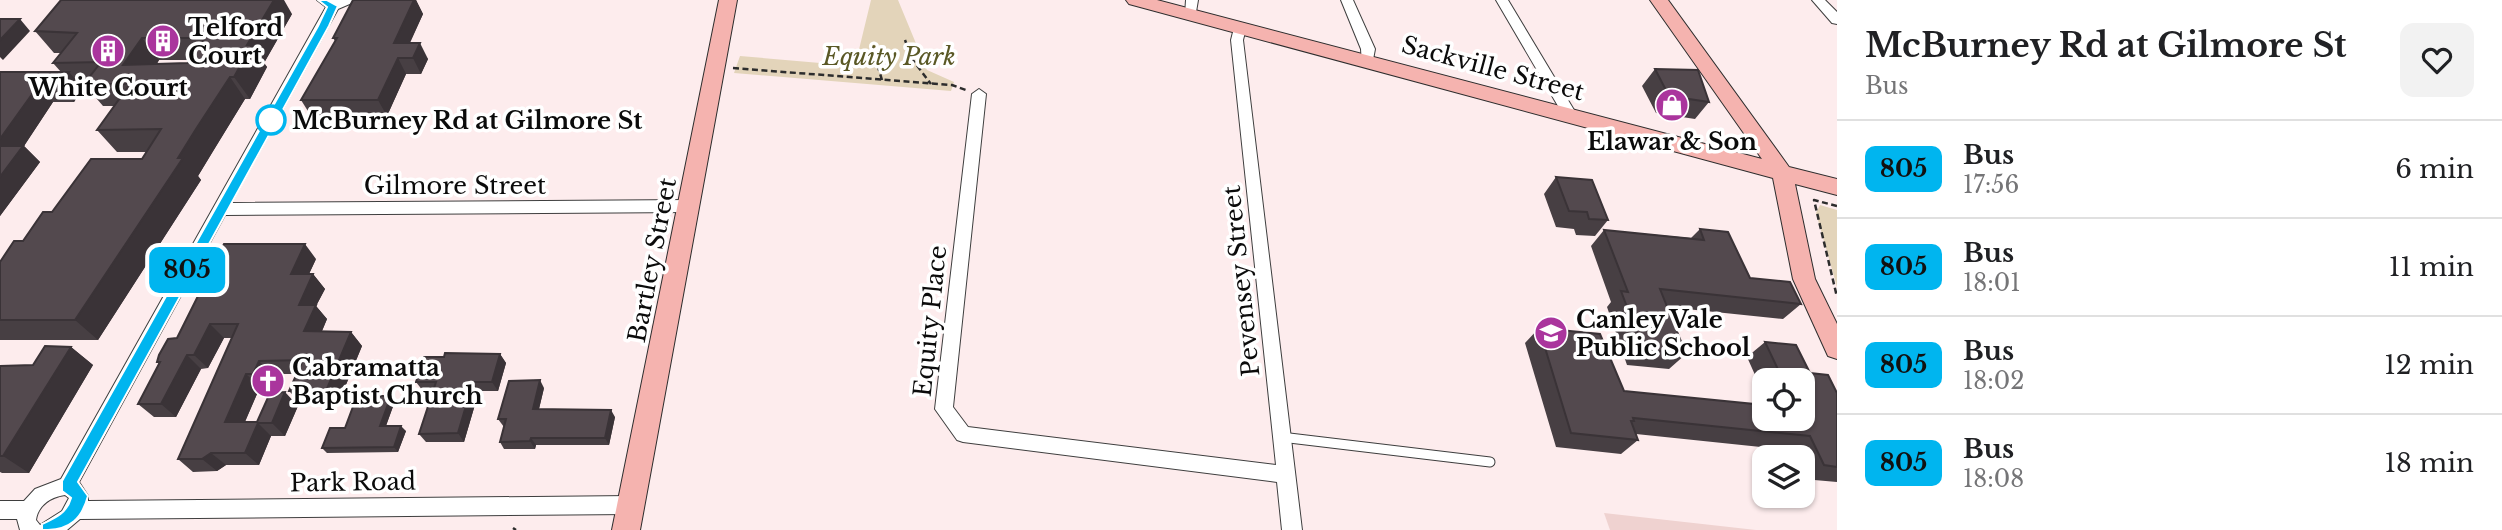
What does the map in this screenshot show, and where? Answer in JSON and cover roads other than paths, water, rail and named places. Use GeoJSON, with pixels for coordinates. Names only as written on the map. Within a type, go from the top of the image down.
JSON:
{"type":"FeatureCollection","features":[{"type":"Feature","properties":{"kind":"main road","name":"Bartley Street"},"geometry":{"type":"LineString","coordinates":[[626,530],[728,0]]}},
{"type":"Feature","properties":{"kind":"main road","name":"Sackville Street"},"geometry":{"type":"LineString","coordinates":[[1135,0],[1192,7],[1240,28],[1837,187]]}},
{"type":"Feature","properties":{"kind":"main road"},"geometry":{"type":"LineString","coordinates":[[1659,0],[1782,172],[1804,279],[1837,349]]}},
{"type":"Feature","properties":{"kind":"street"},"geometry":{"type":"LineString","coordinates":[[67,486],[222,209],[328,3],[353,0]]}},
{"type":"Feature","properties":{"kind":"street"},"geometry":{"type":"LineString","coordinates":[[1347,0],[1368,49],[1367,62]]}},
{"type":"Feature","properties":{"kind":"street"},"geometry":{"type":"LineString","coordinates":[[1502,0],[1570,115]]}},
{"type":"Feature","properties":{"kind":"street"},"geometry":{"type":"LineString","coordinates":[[1818,0],[1837,20]]}},
{"type":"Feature","properties":{"kind":"street","name":"Pevensey Street"},"geometry":{"type":"LineString","coordinates":[[1240,28],[1237,40],[1292,530]]}},
{"type":"Feature","properties":{"kind":"street","name":"Equity Place"},"geometry":{"type":"LineString","coordinates":[[979,94],[944,409],[963,434],[1285,475]]}},
{"type":"Feature","properties":{"kind":"street","name":"Gilmore Street"},"geometry":{"type":"LineString","coordinates":[[222,209],[690,206]]}},
{"type":"Feature","properties":{"kind":"street"},"geometry":{"type":"LineString","coordinates":[[33,530],[26,523],[28,510],[45,492],[67,486],[73,488],[79,496],[76,510],[64,522],[48,530]]}},
{"type":"Feature","properties":{"kind":"street","name":"Park Road"},"geometry":{"type":"LineString","coordinates":[[76,510],[631,505]]}},
{"type":"Feature","properties":{"kind":"street"},"geometry":{"type":"LineString","coordinates":[[0,510],[28,510]]}},
{"type":"Feature","properties":{"kind":"lane"},"geometry":{"type":"LineString","coordinates":[[1281,437],[1490,462]]}},
{"type":"Feature","properties":{"kind":"place","name":"Telford Court"},"geometry":{"type":"Point","coordinates":[163,41]}},
{"type":"Feature","properties":{"kind":"place","name":"White Court"},"geometry":{"type":"Point","coordinates":[108,51]}},
{"type":"Feature","properties":{"kind":"place","name":"Elawar & Son"},"geometry":{"type":"Point","coordinates":[1672,105]}},
{"type":"Feature","properties":{"kind":"place","name":"McBurney Rd at Gilmore St"},"geometry":{"type":"Point","coordinates":[271,120]}},
{"type":"Feature","properties":{"kind":"place","name":"Canley Vale Public School"},"geometry":{"type":"Point","coordinates":[1551,333]}},
{"type":"Feature","properties":{"kind":"place","name":"Cabramatta Baptist Church"},"geometry":{"type":"Point","coordinates":[268,381]}},
{"type":"Feature","properties":{"kind":"park label","name":"Equity Park"},"geometry":{"type":"Point","coordinates":[889,56]}}]}
